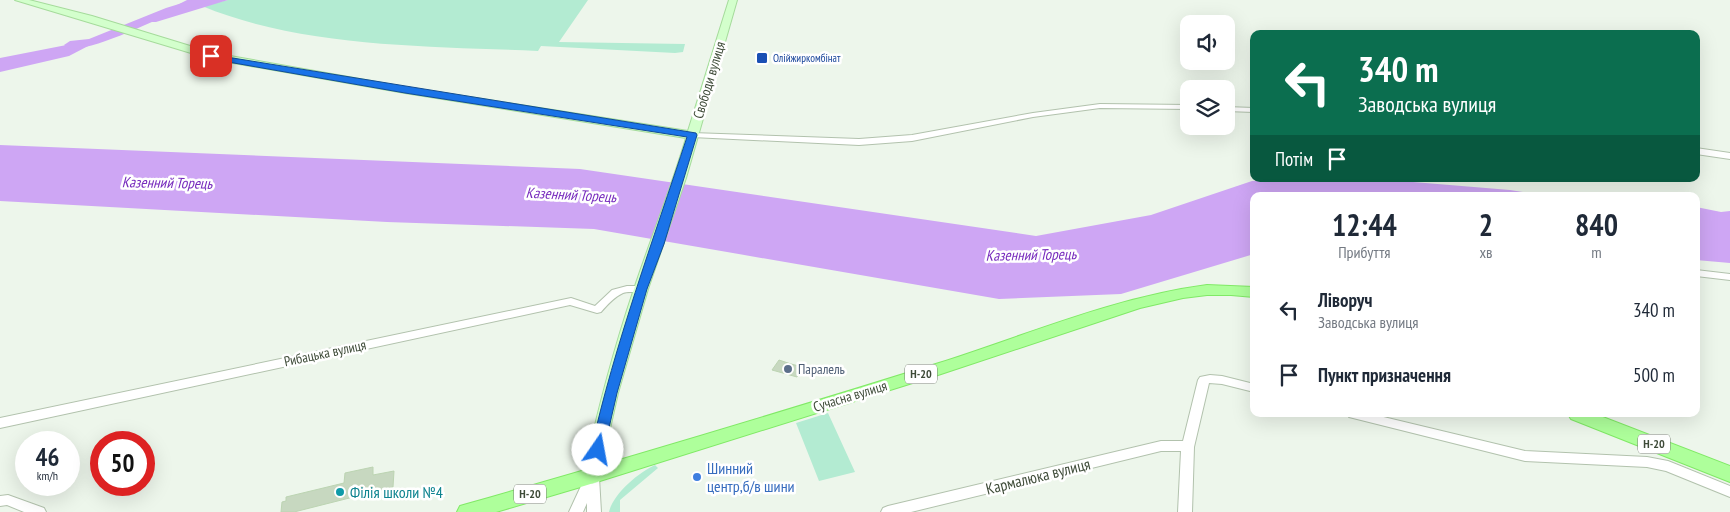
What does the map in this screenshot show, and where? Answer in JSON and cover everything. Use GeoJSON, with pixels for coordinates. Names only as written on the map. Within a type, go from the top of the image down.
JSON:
{"type":"FeatureCollection","features":[{"type":"Feature","properties":{"kind":"main road","name":"Сучасна вулиця"},"geometry":{"type":"LineString","coordinates":[[592,477],[934,370],[1106,313],[1162,299],[1212,290],[1250,292]]}},
{"type":"Feature","properties":{"kind":"main road","name":"Н-20"},"geometry":{"type":"LineString","coordinates":[[1585,417],[1730,474]]}},
{"type":"Feature","properties":{"kind":"main road","name":"Н-20"},"geometry":{"type":"LineString","coordinates":[[467,512],[592,477]]}},
{"type":"Feature","properties":{"kind":"street"},"geometry":{"type":"LineString","coordinates":[[19,0],[102,22],[219,58],[405,90],[692,135],[859,142],[928,135],[1034,115],[1100,106],[1180,107]]}},
{"type":"Feature","properties":{"kind":"street","name":"Свободи вулиця"},"geometry":{"type":"LineString","coordinates":[[592,477],[610,393],[642,289],[680,178],[733,0]]}},
{"type":"Feature","properties":{"kind":"street"},"geometry":{"type":"LineString","coordinates":[[1235,109],[1250,110]]}},
{"type":"Feature","properties":{"kind":"street"},"geometry":{"type":"LineString","coordinates":[[1700,152],[1730,156]]}},
{"type":"Feature","properties":{"kind":"street"},"geometry":{"type":"LineString","coordinates":[[1700,273],[1730,277]]}},
{"type":"Feature","properties":{"kind":"street","name":"Рибацька вулиця"},"geometry":{"type":"LineString","coordinates":[[0,423],[571,301],[597,310],[612,293],[627,288],[642,289]]}},
{"type":"Feature","properties":{"kind":"street"},"geometry":{"type":"LineString","coordinates":[[1185,512],[1188,447],[1204,380],[1211,378],[1219,379],[1250,387]]}},
{"type":"Feature","properties":{"kind":"street"},"geometry":{"type":"LineString","coordinates":[[1365,417],[1525,456],[1647,462],[1668,466],[1730,492]]}},
{"type":"Feature","properties":{"kind":"street","name":"Кармалюка вулиця"},"geometry":{"type":"LineString","coordinates":[[888,512],[1161,446],[1188,447]]}},
{"type":"Feature","properties":{"kind":"street"},"geometry":{"type":"LineString","coordinates":[[576,512],[592,477]]}},
{"type":"Feature","properties":{"kind":"street"},"geometry":{"type":"LineString","coordinates":[[592,477],[594,512]]}},
{"type":"Feature","properties":{"kind":"street"},"geometry":{"type":"LineString","coordinates":[[0,502],[8,500],[38,512]]}},
{"type":"Feature","properties":{"kind":"green space"},"geometry":{"type":"Polygon","coordinates":[[[228,0],[588,0],[559,42],[685,44],[683,52],[675,53],[541,46],[538,51],[411,46],[367,42],[282,30],[241,20],[202,6],[228,0]]]}},
{"type":"Feature","properties":{"kind":"green space"},"geometry":{"type":"Polygon","coordinates":[[[828,413],[855,472],[819,481],[796,423],[828,413]]]}},
{"type":"Feature","properties":{"kind":"green space"},"geometry":{"type":"Polygon","coordinates":[[[655,465],[658,468],[620,500],[620,512],[609,512],[611,505],[621,491],[642,473],[655,465]]]}},
{"type":"Feature","properties":{"kind":"water"},"geometry":{"type":"Polygon","coordinates":[[[187,0],[228,0],[156,22],[144,22],[187,0]]]}},
{"type":"Feature","properties":{"kind":"water"},"geometry":{"type":"Polygon","coordinates":[[[92,40],[92,44],[69,56],[0,72],[0,58],[92,40]]]}},
{"type":"Feature","properties":{"kind":"water"},"geometry":{"type":"Polygon","coordinates":[[[0,145],[580,169],[1036,236],[1151,215],[1250,182],[1413,182],[1523,192],[1250,192],[1250,255],[1121,294],[999,299],[594,229],[387,222],[0,201],[0,145]]]}},
{"type":"Feature","properties":{"kind":"water"},"geometry":{"type":"Polygon","coordinates":[[[1700,208],[1721,212],[1730,211],[1730,263],[1700,260],[1700,208]]]}},
{"type":"Feature","properties":{"kind":"building","name":"Паралель"},"geometry":{"type":"Polygon","coordinates":[[[779,360],[803,367],[797,377],[772,370],[779,360]]]}},
{"type":"Feature","properties":{"kind":"building","name":"Філія школи №4"},"geometry":{"type":"Polygon","coordinates":[[[373,467],[373,475],[394,471],[393,487],[294,512],[281,512],[282,502],[286,501],[286,497],[344,483],[345,473],[373,467]]]}},
{"type":"Feature","properties":{"kind":"waterway","name":"Казенний Торець"},"geometry":{"type":"LineString","coordinates":[[70,45],[92,42],[170,10],[204,0]]}},
{"type":"Feature","properties":{"kind":"place","name":"Олійжиркомбiнат"},"geometry":{"type":"Point","coordinates":[762,58]}},
{"type":"Feature","properties":{"kind":"place","name":"Паралель"},"geometry":{"type":"Point","coordinates":[788,369]}},
{"type":"Feature","properties":{"kind":"place","name":"Шинний центр,б/в шини"},"geometry":{"type":"Point","coordinates":[697,477]}},
{"type":"Feature","properties":{"kind":"place","name":"Філія школи №4"},"geometry":{"type":"Point","coordinates":[340,492]}},
{"type":"Feature","properties":{"kind":"route"},"geometry":{"type":"LineString","coordinates":[[211,56],[405,90],[692,135],[680,178],[642,289],[610,393],[598,450]]}}]}
